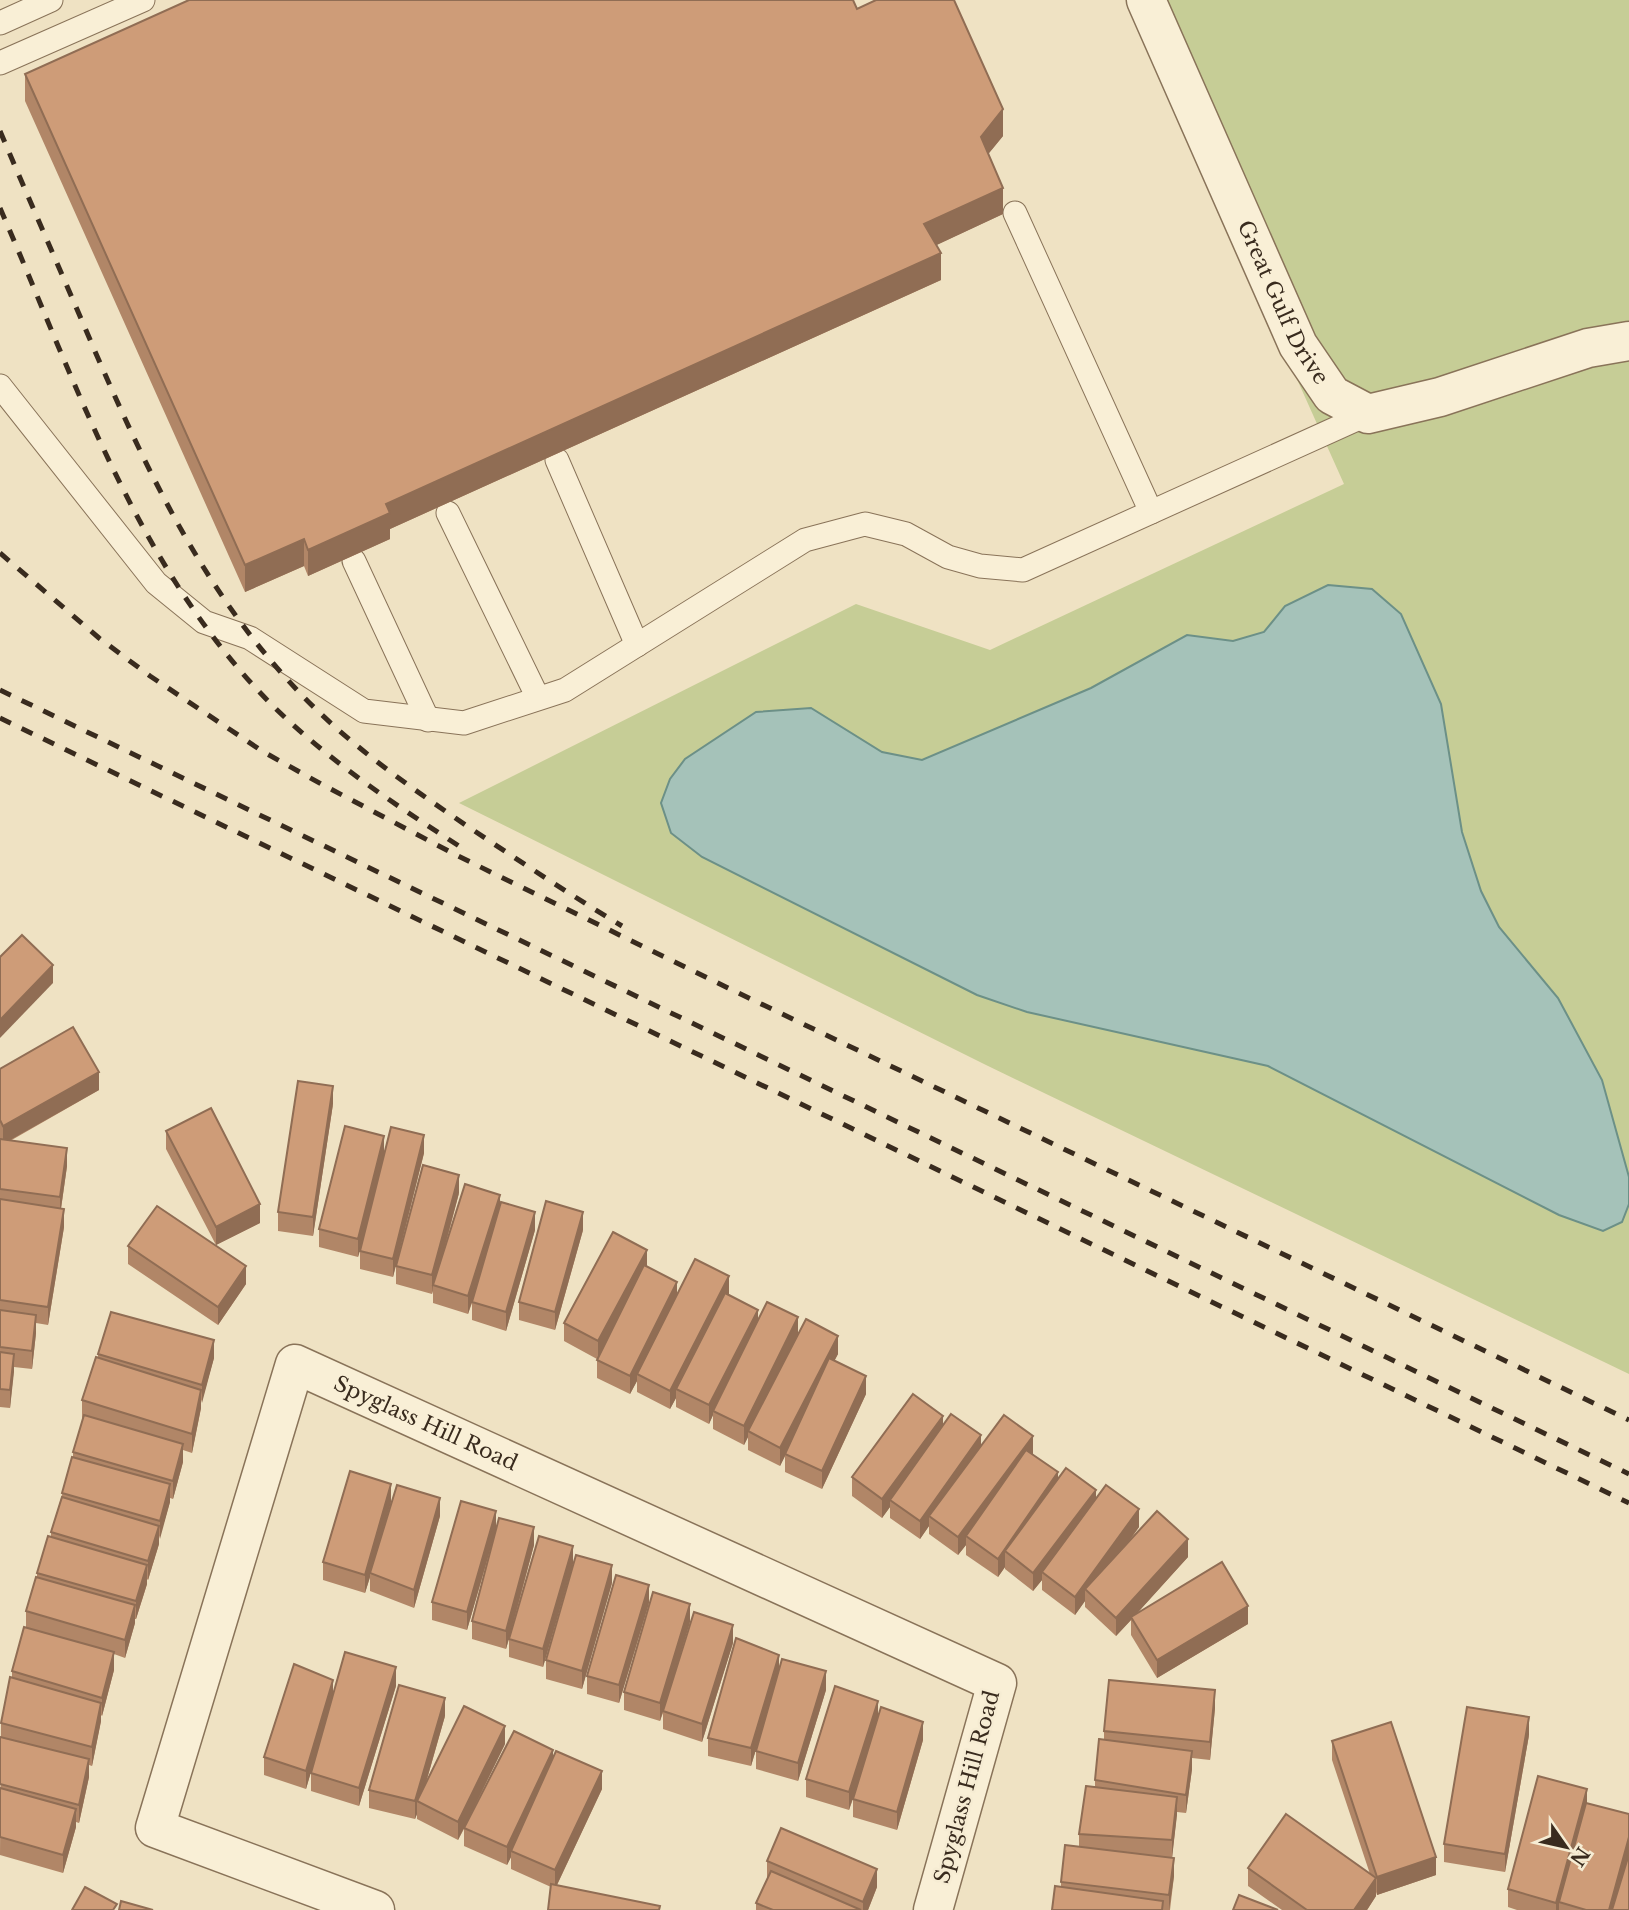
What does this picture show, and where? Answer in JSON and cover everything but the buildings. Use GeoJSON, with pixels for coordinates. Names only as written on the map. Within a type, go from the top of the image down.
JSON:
{"type":"FeatureCollection","features":[{"type":"Feature","properties":{"kind":"street","name":"Great Gulf Drive"},"geometry":{"type":"LineString","coordinates":[[1146,0],[1298,345],[1332,395],[1368,414]]}},
{"type":"Feature","properties":{"kind":"street"},"geometry":{"type":"LineString","coordinates":[[1368,414],[1440,397],[1588,348],[1629,341]]}},
{"type":"Feature","properties":{"kind":"street","name":"Spyglass Hill Road"},"geometry":{"type":"LineString","coordinates":[[375,1910],[155,1828],[295,1364],[997,1683],[933,1910]]}},
{"type":"Feature","properties":{"kind":"lane"},"geometry":{"type":"LineString","coordinates":[[0,23],[51,0]]}},
{"type":"Feature","properties":{"kind":"lane"},"geometry":{"type":"LineString","coordinates":[[0,63],[143,0]]}},
{"type":"Feature","properties":{"kind":"lane"},"geometry":{"type":"LineString","coordinates":[[1015,213],[1151,512]]}},
{"type":"Feature","properties":{"kind":"lane"},"geometry":{"type":"LineString","coordinates":[[0,386],[156,583],[204,622],[250,638],[364,711],[464,723],[565,691],[805,540],[865,524],[906,534],[948,557],[980,566],[1023,570],[1368,414]]}},
{"type":"Feature","properties":{"kind":"lane"},"geometry":{"type":"LineString","coordinates":[[557,460],[637,645]]}},
{"type":"Feature","properties":{"kind":"lane"},"geometry":{"type":"LineString","coordinates":[[448,513],[538,698]]}},
{"type":"Feature","properties":{"kind":"lane"},"geometry":{"type":"LineString","coordinates":[[354,561],[428,720]]}},
{"type":"Feature","properties":{"kind":"green space"},"geometry":{"type":"Polygon","coordinates":[[[1127,0],[1629,0],[1629,1374],[986,1065],[459,803],[856,604],[990,650],[1344,484],[1127,0]]]}},
{"type":"Feature","properties":{"kind":"water"},"geometry":{"type":"Polygon","coordinates":[[[1328,585],[1372,589],[1401,614],[1441,704],[1462,832],[1481,891],[1499,927],[1558,998],[1602,1080],[1629,1177],[1629,1204],[1622,1222],[1603,1231],[1559,1215],[1268,1066],[1027,1012],[977,995],[702,857],[671,833],[661,803],[670,779],[685,759],[756,712],[811,708],[882,752],[922,760],[1091,688],[1187,635],[1233,641],[1264,632],[1285,606],[1328,585]]]}},
{"type":"Feature","properties":{"kind":"railway"},"geometry":{"type":"LineString","coordinates":[[0,131],[114,395],[157,486],[206,572],[264,653],[317,710],[379,763],[467,826],[622,926]]}},
{"type":"Feature","properties":{"kind":"railway"},"geometry":{"type":"LineString","coordinates":[[0,208],[114,471],[147,534],[184,595],[226,653],[294,726],[363,781],[459,846]]}},
{"type":"Feature","properties":{"kind":"railway"},"geometry":{"type":"LineString","coordinates":[[0,553],[99,638],[150,676],[262,751],[323,785],[458,856],[728,988],[1629,1420]]}},
{"type":"Feature","properties":{"kind":"railway"},"geometry":{"type":"LineString","coordinates":[[0,690],[1629,1474]]}},
{"type":"Feature","properties":{"kind":"railway"},"geometry":{"type":"LineString","coordinates":[[0,718],[1629,1503]]}}]}
